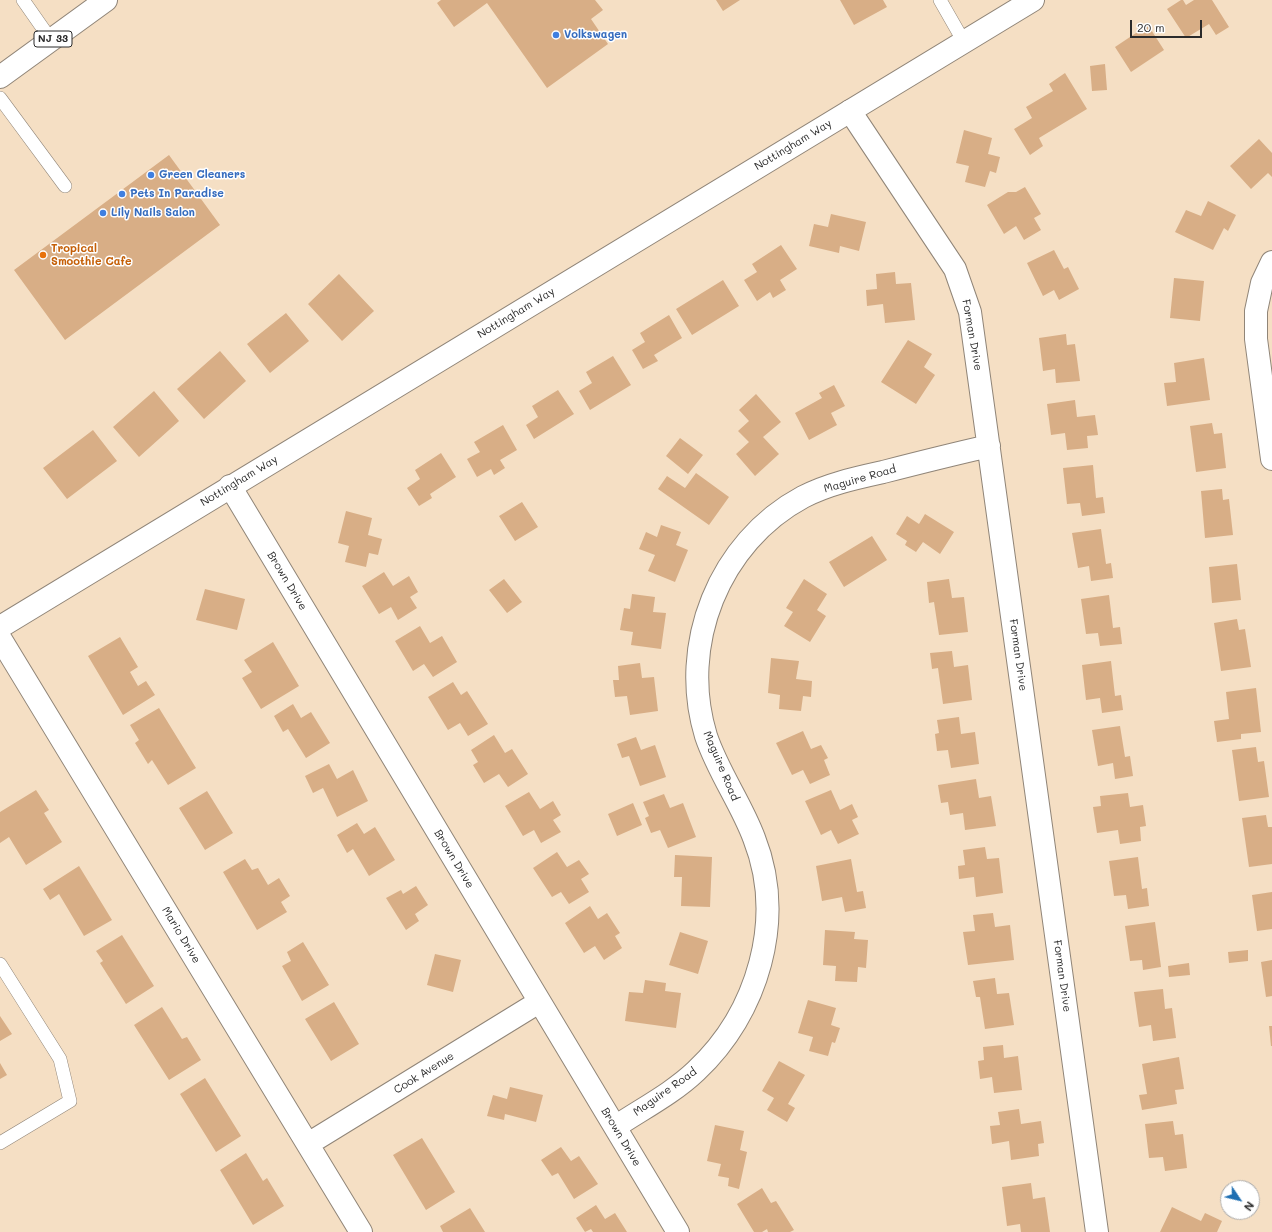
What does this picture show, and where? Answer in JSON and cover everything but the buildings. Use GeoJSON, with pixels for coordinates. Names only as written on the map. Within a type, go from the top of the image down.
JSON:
{"type":"FeatureCollection","features":[{"type":"Feature","properties":{"kind":"street","name":"NJ 33"},"geometry":{"type":"LineString","coordinates":[[0,77],[106,0]]}},
{"type":"Feature","properties":{"kind":"street","name":"Nottingham Way"},"geometry":{"type":"LineString","coordinates":[[0,627],[1033,0]]}},
{"type":"Feature","properties":{"kind":"street","name":"Forman Drive"},"geometry":{"type":"LineString","coordinates":[[850,111],[955,269],[970,312],[1097,1232]]}},
{"type":"Feature","properties":{"kind":"street"},"geometry":{"type":"LineString","coordinates":[[1272,262],[1262,283],[1256,311],[1256,339],[1272,460]]}},
{"type":"Feature","properties":{"kind":"street","name":"Maguire Road"},"geometry":{"type":"LineString","coordinates":[[614,1127],[670,1092],[696,1072],[721,1044],[742,1013],[757,978],[765,945],[767,908],[764,871],[754,838],[720,769],[706,736],[699,705],[697,673],[701,635],[712,598],[731,564],[750,539],[773,517],[803,497],[835,484],[989,446]]}},
{"type":"Feature","properties":{"kind":"street","name":"Brown Drive"},"geometry":{"type":"LineString","coordinates":[[230,486],[678,1232]]}},
{"type":"Feature","properties":{"kind":"street","name":"Mario Drive"},"geometry":{"type":"LineString","coordinates":[[0,638],[361,1232]]}},
{"type":"Feature","properties":{"kind":"street","name":"Cook Avenue"},"geometry":{"type":"LineString","coordinates":[[308,1144],[540,1002]]}},
{"type":"Feature","properties":{"kind":"lane"},"geometry":{"type":"LineString","coordinates":[[23,0],[51,40]]}},
{"type":"Feature","properties":{"kind":"lane"},"geometry":{"type":"LineString","coordinates":[[940,0],[964,42]]}},
{"type":"Feature","properties":{"kind":"lane"},"geometry":{"type":"LineString","coordinates":[[0,98],[65,186]]}},
{"type":"Feature","properties":{"kind":"lane"},"geometry":{"type":"LineString","coordinates":[[0,964],[60,1059],[70,1101],[0,1143]]}},
{"type":"Feature","properties":{"kind":"place","name":"Volkswagen"},"geometry":{"type":"Point","coordinates":[556,35]}},
{"type":"Feature","properties":{"kind":"place","name":"Green Cleaners"},"geometry":{"type":"Point","coordinates":[151,175]}},
{"type":"Feature","properties":{"kind":"place","name":"Pets In Paradise"},"geometry":{"type":"Point","coordinates":[122,194]}},
{"type":"Feature","properties":{"kind":"place","name":"Lily Nails Salon"},"geometry":{"type":"Point","coordinates":[103,213]}},
{"type":"Feature","properties":{"kind":"place","name":"Tropical Smoothie Cafe"},"geometry":{"type":"Point","coordinates":[43,255]}}]}
